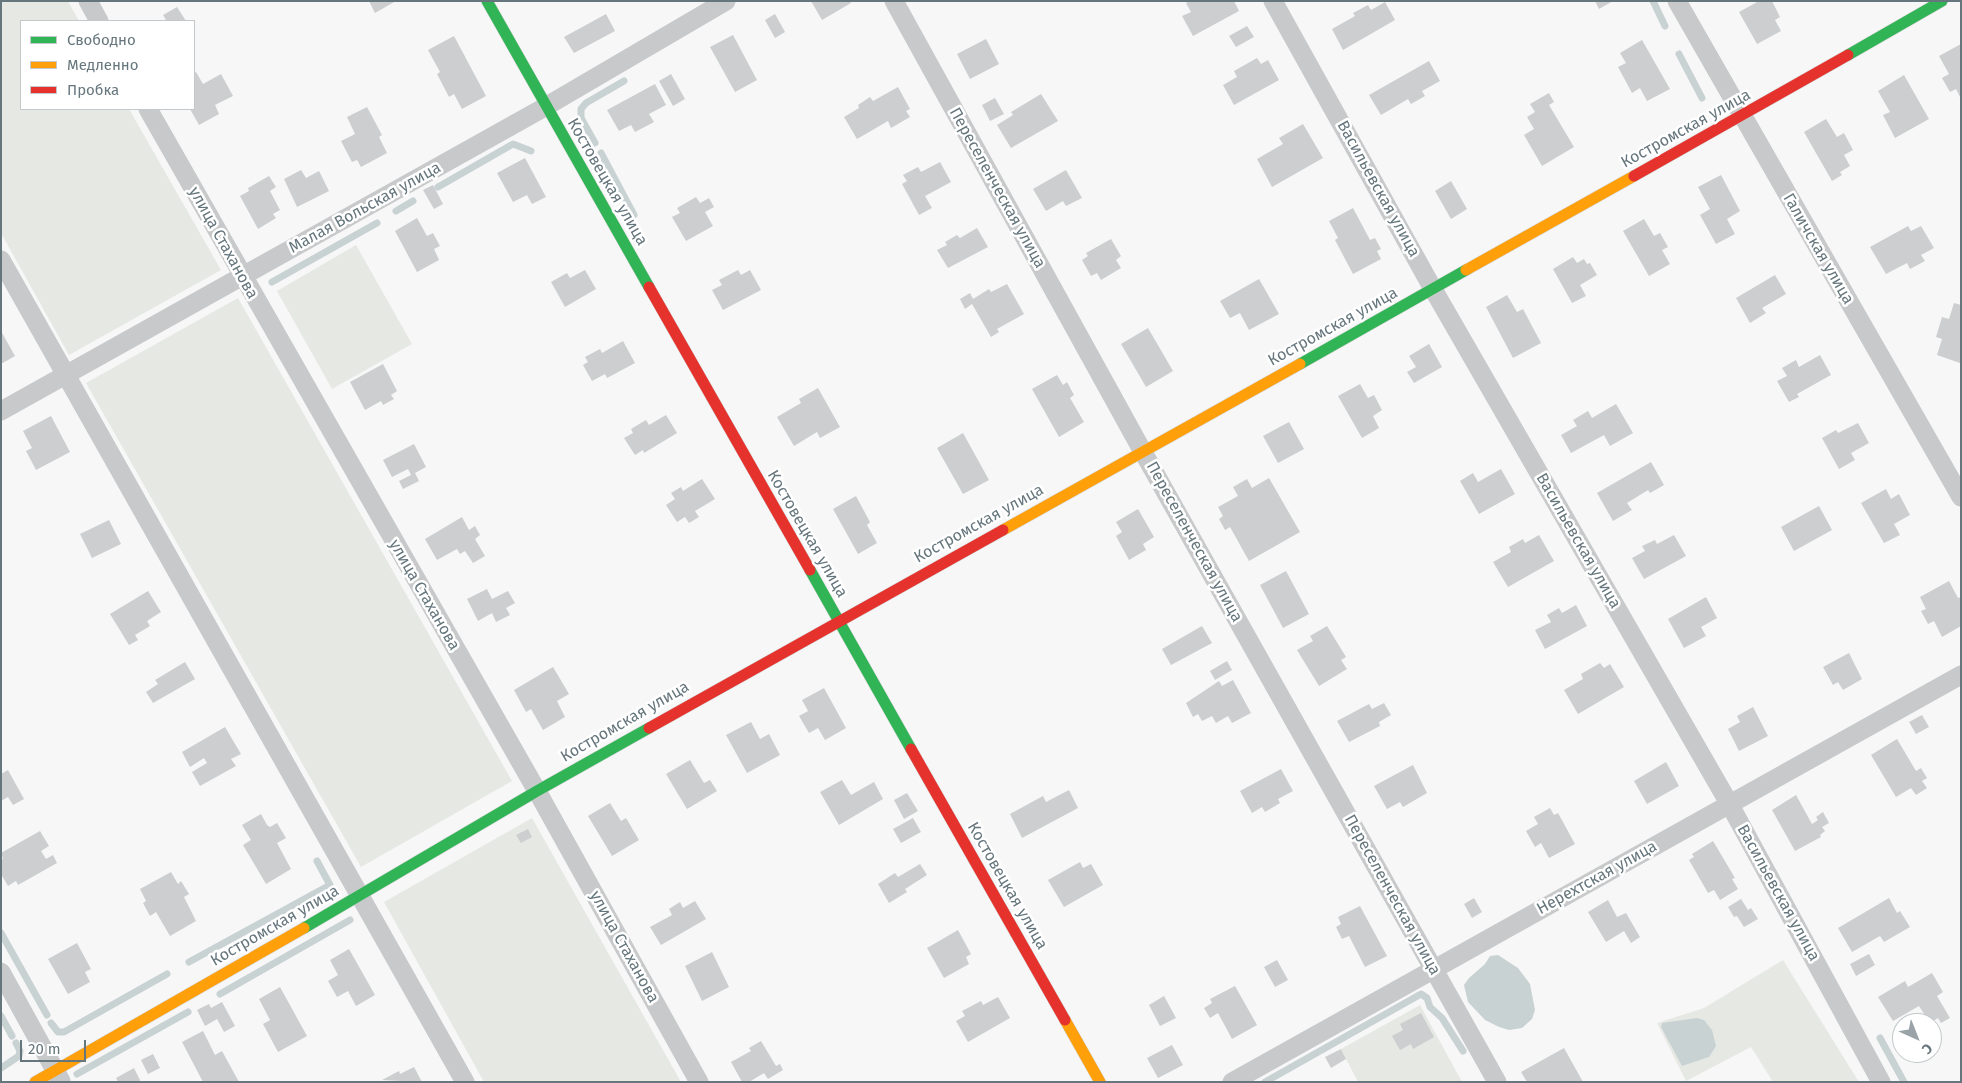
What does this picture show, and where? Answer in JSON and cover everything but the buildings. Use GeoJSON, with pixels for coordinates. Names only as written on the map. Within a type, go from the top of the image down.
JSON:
{"type":"FeatureCollection","features":[{"type":"Feature","properties":{"kind":"street"},"geometry":{"type":"LineString","coordinates":[[88,1],[98,20]]}},
{"type":"Feature","properties":{"kind":"street","name":"Костовецкая улица"},"geometry":{"type":"LineString","coordinates":[[487,1],[545,107],[1100,1082]]}},
{"type":"Feature","properties":{"kind":"street","name":"Малая Вольская улица"},"geometry":{"type":"LineString","coordinates":[[1,411],[545,107],[726,1]]}},
{"type":"Feature","properties":{"kind":"street","name":"Переселенческая улица"},"geometry":{"type":"LineString","coordinates":[[894,1],[1497,1082]]}},
{"type":"Feature","properties":{"kind":"street","name":"Васильевская улица"},"geometry":{"type":"LineString","coordinates":[[1274,1],[1433,289],[1730,805],[1881,1082]]}},
{"type":"Feature","properties":{"kind":"street","name":"Галичская улица"},"geometry":{"type":"LineString","coordinates":[[1677,1],[1961,497]]}},
{"type":"Feature","properties":{"kind":"street","name":"Костромская улица"},"geometry":{"type":"LineString","coordinates":[[35,1082],[59,1076],[537,791],[837,621],[1144,452],[1742,116],[1942,1]]}},
{"type":"Feature","properties":{"kind":"street","name":"улица Стаханова"},"geometry":{"type":"LineString","coordinates":[[149,110],[242,278],[537,791],[700,1082]]}},
{"type":"Feature","properties":{"kind":"street"},"geometry":{"type":"LineString","coordinates":[[1,260],[465,1082]]}},
{"type":"Feature","properties":{"kind":"street","name":"Нерехтская улица"},"geometry":{"type":"LineString","coordinates":[[1232,1082],[1961,675]]}},
{"type":"Feature","properties":{"kind":"street"},"geometry":{"type":"LineString","coordinates":[[1,972],[59,1076]]}},
{"type":"Feature","properties":{"kind":"shaded area"},"geometry":{"type":"Polygon","coordinates":[[[1,1],[68,1],[78,20],[20,20],[20,110],[130,110],[221,270],[69,355],[1,233],[1,1]]]}},
{"type":"Feature","properties":{"kind":"shaded area"},"geometry":{"type":"Polygon","coordinates":[[[356,245],[412,344],[332,389],[277,291],[356,245]]]}},
{"type":"Feature","properties":{"kind":"shaded area"},"geometry":{"type":"Polygon","coordinates":[[[238,298],[512,781],[361,867],[86,383],[238,298]]]}},
{"type":"Feature","properties":{"kind":"shaded area"},"geometry":{"type":"Polygon","coordinates":[[[532,818],[681,1082],[484,1082],[384,902],[532,818]]]}},
{"type":"Feature","properties":{"kind":"shaded area"},"geometry":{"type":"Polygon","coordinates":[[[1498,955],[1518,968],[1530,984],[1535,1010],[1532,1019],[1522,1028],[1509,1030],[1499,1027],[1485,1020],[1468,1002],[1464,985],[1485,964],[1490,956],[1498,955]]]}},
{"type":"Feature","properties":{"kind":"shaded area"},"geometry":{"type":"Polygon","coordinates":[[[1783,960],[1859,1082],[1773,1082],[1751,1047],[1686,1081],[1657,1023],[1704,1008],[1783,960]]]}},
{"type":"Feature","properties":{"kind":"shaded area"},"geometry":{"type":"Polygon","coordinates":[[[1420,1005],[1462,1082],[1358,1082],[1341,1049],[1420,1005]]]}},
{"type":"Feature","properties":{"kind":"shaded area"},"geometry":{"type":"Polygon","coordinates":[[[1697,1018],[1704,1020],[1712,1030],[1716,1046],[1709,1057],[1682,1066],[1661,1027],[1662,1023],[1697,1018]]]}},
{"type":"Feature","properties":{"kind":"waterway"},"geometry":{"type":"LineString","coordinates":[[1653,1],[1665,26]]}},
{"type":"Feature","properties":{"kind":"waterway"},"geometry":{"type":"LineString","coordinates":[[1679,54],[1702,98]]}},
{"type":"Feature","properties":{"kind":"waterway"},"geometry":{"type":"LineString","coordinates":[[595,143],[581,118],[581,109],[586,103],[624,81]]}},
{"type":"Feature","properties":{"kind":"waterway"},"geometry":{"type":"LineString","coordinates":[[438,187],[513,144],[531,151]]}},
{"type":"Feature","properties":{"kind":"waterway"},"geometry":{"type":"LineString","coordinates":[[601,153],[634,215]]}},
{"type":"Feature","properties":{"kind":"waterway"},"geometry":{"type":"LineString","coordinates":[[396,211],[413,201]]}},
{"type":"Feature","properties":{"kind":"waterway"},"geometry":{"type":"LineString","coordinates":[[272,282],[377,223]]}},
{"type":"Feature","properties":{"kind":"waterway"},"geometry":{"type":"LineString","coordinates":[[189,962],[330,885],[317,861]]}},
{"type":"Feature","properties":{"kind":"waterway"},"geometry":{"type":"LineString","coordinates":[[220,994],[350,920]]}},
{"type":"Feature","properties":{"kind":"waterway"},"geometry":{"type":"LineString","coordinates":[[1,933],[47,1015]]}},
{"type":"Feature","properties":{"kind":"waterway"},"geometry":{"type":"LineString","coordinates":[[51,1023],[58,1032],[64,1032],[167,974]]}},
{"type":"Feature","properties":{"kind":"waterway"},"geometry":{"type":"LineString","coordinates":[[1265,1082],[1421,994],[1427,998],[1430,1007],[1442,1018],[1463,1051]]}},
{"type":"Feature","properties":{"kind":"waterway"},"geometry":{"type":"LineString","coordinates":[[77,1074],[188,1012]]}},
{"type":"Feature","properties":{"kind":"waterway"},"geometry":{"type":"LineString","coordinates":[[1,1016],[12,1036]]}},
{"type":"Feature","properties":{"kind":"waterway"},"geometry":{"type":"LineString","coordinates":[[1880,1038],[1904,1082]]}},
{"type":"Feature","properties":{"kind":"waterway"},"geometry":{"type":"LineString","coordinates":[[1,1068],[19,1056],[20,1051],[16,1043]]}},
{"type":"Feature","properties":{"kind":"traffic: fast"},"geometry":{"type":"LineString","coordinates":[[487,1],[649,287]]}},
{"type":"Feature","properties":{"kind":"traffic: fast"},"geometry":{"type":"LineString","coordinates":[[1848,55],[1942,1]]}},
{"type":"Feature","properties":{"kind":"traffic: fast"},"geometry":{"type":"LineString","coordinates":[[1300,364],[1466,270]]}},
{"type":"Feature","properties":{"kind":"traffic: fast"},"geometry":{"type":"LineString","coordinates":[[810,570],[911,749]]}},
{"type":"Feature","properties":{"kind":"traffic: fast"},"geometry":{"type":"LineString","coordinates":[[304,928],[537,791],[649,728]]}},
{"type":"Feature","properties":{"kind":"traffic: slow"},"geometry":{"type":"LineString","coordinates":[[1466,270],[1634,176]]}},
{"type":"Feature","properties":{"kind":"traffic: slow"},"geometry":{"type":"LineString","coordinates":[[1003,530],[1300,364]]}},
{"type":"Feature","properties":{"kind":"traffic: slow"},"geometry":{"type":"LineString","coordinates":[[35,1082],[304,928]]}},
{"type":"Feature","properties":{"kind":"traffic: slow"},"geometry":{"type":"LineString","coordinates":[[1065,1020],[1100,1082]]}},
{"type":"Feature","properties":{"kind":"traffic: jam"},"geometry":{"type":"LineString","coordinates":[[1634,176],[1848,55]]}},
{"type":"Feature","properties":{"kind":"traffic: jam"},"geometry":{"type":"LineString","coordinates":[[649,287],[810,570]]}},
{"type":"Feature","properties":{"kind":"traffic: jam"},"geometry":{"type":"LineString","coordinates":[[649,728],[1003,530]]}},
{"type":"Feature","properties":{"kind":"traffic: jam"},"geometry":{"type":"LineString","coordinates":[[911,749],[1065,1020]]}}]}
